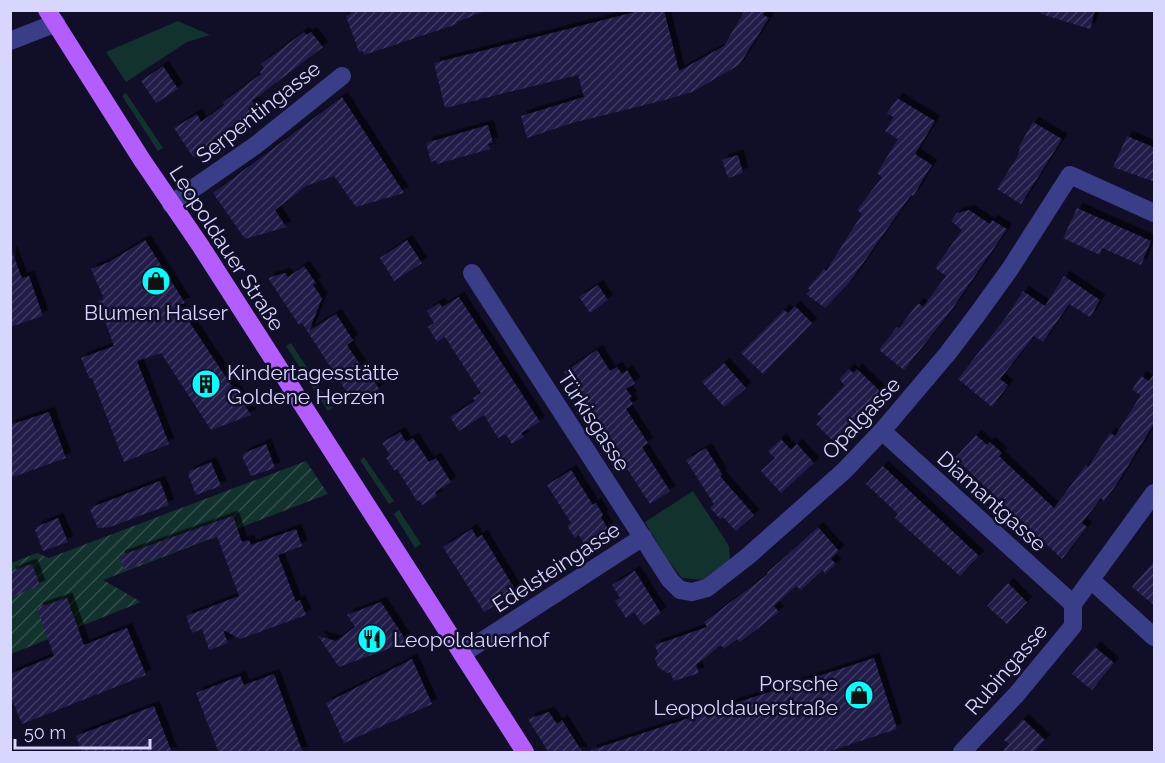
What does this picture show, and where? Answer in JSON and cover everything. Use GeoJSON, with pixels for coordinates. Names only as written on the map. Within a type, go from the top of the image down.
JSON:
{"type":"FeatureCollection","features":[{"type":"Feature","properties":{"kind":"main road","name":"Leopoldauer Straße"},"geometry":{"type":"LineString","coordinates":[[52,17],[525,753]]}},
{"type":"Feature","properties":{"kind":"street"},"geometry":{"type":"LineString","coordinates":[[10,41],[52,17]]}},
{"type":"Feature","properties":{"kind":"street","name":"Serpentingasse"},"geometry":{"type":"LineString","coordinates":[[171,204],[256,146],[342,76]]}},
{"type":"Feature","properties":{"kind":"street","name":"Opalgasse"},"geometry":{"type":"LineString","coordinates":[[643,537],[670,580],[680,590],[692,591],[707,588],[747,557],[844,471],[882,431],[962,335],[1010,269],[1070,175],[1155,213]]}},
{"type":"Feature","properties":{"kind":"street","name":"Türkisgasse"},"geometry":{"type":"LineString","coordinates":[[472,273],[643,537]]}},
{"type":"Feature","properties":{"kind":"street","name":"Diamantgasse"},"geometry":{"type":"LineString","coordinates":[[882,431],[1073,604]]}},
{"type":"Feature","properties":{"kind":"street","name":"Rubingasse"},"geometry":{"type":"LineString","coordinates":[[962,753],[1016,694],[1073,626],[1073,604],[1155,493]]}},
{"type":"Feature","properties":{"kind":"street","name":"Edelsteingasse"},"geometry":{"type":"LineString","coordinates":[[462,654],[643,537]]}},
{"type":"Feature","properties":{"kind":"street"},"geometry":{"type":"LineString","coordinates":[[1091,580],[1155,637]]}},
{"type":"Feature","properties":{"kind":"green space"},"geometry":{"type":"Polygon","coordinates":[[[178,21],[210,35],[187,42],[126,82],[106,52],[178,21]]]}},
{"type":"Feature","properties":{"kind":"green space"},"geometry":{"type":"Polygon","coordinates":[[[126,93],[163,148],[158,151],[122,96],[126,93]]]}},
{"type":"Feature","properties":{"kind":"green space"},"geometry":{"type":"Polygon","coordinates":[[[291,343],[333,408],[328,411],[286,346],[291,343]]]}},
{"type":"Feature","properties":{"kind":"green space"},"geometry":{"type":"Polygon","coordinates":[[[364,457],[394,501],[389,504],[360,460],[364,457]]]}},
{"type":"Feature","properties":{"kind":"green space"},"geometry":{"type":"Polygon","coordinates":[[[306,461],[328,494],[103,580],[141,602],[11,654],[11,563],[37,553],[49,558],[306,461]]]}},
{"type":"Feature","properties":{"kind":"green space"},"geometry":{"type":"Polygon","coordinates":[[[693,491],[729,546],[730,559],[703,580],[682,578],[665,556],[645,522],[693,491]]]}},
{"type":"Feature","properties":{"kind":"green space"},"geometry":{"type":"Polygon","coordinates":[[[399,510],[421,544],[415,548],[394,514],[399,510]]]}},
{"type":"Feature","properties":{"kind":"building"},"geometry":{"type":"Polygon","coordinates":[[[350,10],[481,10],[481,13],[456,22],[457,24],[364,55],[363,51],[359,52],[346,16],[351,14],[350,10]]]}},
{"type":"Feature","properties":{"kind":"building"},"geometry":{"type":"Polygon","coordinates":[[[643,10],[664,10],[679,71],[724,46],[745,10],[766,10],[763,15],[769,18],[739,65],[692,92],[661,101],[572,123],[527,138],[521,116],[584,97],[578,75],[445,108],[434,63],[643,10]]]}},
{"type":"Feature","properties":{"kind":"building"},"geometry":{"type":"Polygon","coordinates":[[[1041,10],[1095,10],[1090,29],[1041,14],[1041,10]]]}},
{"type":"Feature","properties":{"kind":"building"},"geometry":{"type":"Polygon","coordinates":[[[304,32],[307,35],[311,32],[323,47],[252,101],[258,108],[213,140],[215,143],[193,157],[174,128],[197,114],[201,122],[224,105],[223,102],[261,74],[264,68],[261,64],[304,32]]]}},
{"type":"Feature","properties":{"kind":"building"},"geometry":{"type":"Polygon","coordinates":[[[163,66],[178,89],[156,103],[141,81],[163,66]]]}},
{"type":"Feature","properties":{"kind":"building"},"geometry":{"type":"Polygon","coordinates":[[[342,97],[404,193],[356,207],[334,176],[306,186],[275,210],[286,227],[245,239],[213,193],[342,97]]]}},
{"type":"Feature","properties":{"kind":"building"},"geometry":{"type":"Polygon","coordinates":[[[897,98],[935,121],[915,154],[932,165],[913,196],[911,195],[849,283],[825,308],[806,294],[810,290],[808,288],[824,269],[826,271],[862,214],[857,210],[882,177],[877,173],[898,139],[885,131],[894,117],[887,114],[897,98]]]}},
{"type":"Feature","properties":{"kind":"building"},"geometry":{"type":"Polygon","coordinates":[[[1033,122],[1062,139],[1021,204],[997,189],[1017,157],[1020,149],[1018,148],[1033,122]]]}},
{"type":"Feature","properties":{"kind":"building"},"geometry":{"type":"Polygon","coordinates":[[[488,125],[493,143],[488,144],[490,149],[437,164],[436,160],[431,162],[426,143],[488,125]]]}},
{"type":"Feature","properties":{"kind":"building"},"geometry":{"type":"Polygon","coordinates":[[[1127,136],[1155,148],[1155,182],[1113,167],[1127,136]]]}},
{"type":"Feature","properties":{"kind":"building"},"geometry":{"type":"Polygon","coordinates":[[[738,155],[743,173],[728,178],[722,160],[738,155]]]}},
{"type":"Feature","properties":{"kind":"building"},"geometry":{"type":"Polygon","coordinates":[[[1077,208],[1151,241],[1141,265],[1102,248],[1100,255],[1063,238],[1077,208]]]}},
{"type":"Feature","properties":{"kind":"building"},"geometry":{"type":"Polygon","coordinates":[[[969,210],[990,224],[992,220],[1007,229],[950,312],[904,370],[879,350],[918,303],[923,307],[946,276],[935,268],[962,230],[951,221],[957,213],[969,210]]]}},
{"type":"Feature","properties":{"kind":"building"},"geometry":{"type":"Polygon","coordinates":[[[145,240],[185,303],[178,305],[251,415],[211,430],[161,353],[137,361],[169,444],[124,462],[92,378],[89,378],[81,358],[114,346],[98,301],[104,299],[91,269],[109,262],[145,240]]]}},
{"type":"Feature","properties":{"kind":"building"},"geometry":{"type":"Polygon","coordinates":[[[407,240],[422,263],[394,281],[380,258],[407,240]]]}},
{"type":"Feature","properties":{"kind":"building"},"geometry":{"type":"Polygon","coordinates":[[[10,252],[12,252],[22,278],[29,276],[43,316],[10,327],[10,252]]]}},
{"type":"Feature","properties":{"kind":"building"},"geometry":{"type":"Polygon","coordinates":[[[304,266],[316,283],[313,285],[322,298],[309,331],[336,314],[353,340],[347,345],[379,389],[355,405],[302,323],[299,325],[268,278],[285,273],[288,277],[304,266]]]}},
{"type":"Feature","properties":{"kind":"building"},"geometry":{"type":"Polygon","coordinates":[[[1064,276],[1100,300],[1090,317],[1069,304],[1043,342],[1034,336],[1000,379],[1008,385],[992,407],[958,379],[1007,316],[1023,291],[1045,306],[1064,276]]]}},
{"type":"Feature","properties":{"kind":"building"},"geometry":{"type":"Polygon","coordinates":[[[598,285],[608,300],[590,313],[579,297],[598,285]]]}},
{"type":"Feature","properties":{"kind":"building"},"geometry":{"type":"Polygon","coordinates":[[[459,297],[540,422],[521,433],[524,437],[512,444],[506,434],[498,438],[484,415],[459,431],[450,417],[475,401],[473,398],[481,393],[445,337],[437,342],[428,327],[434,323],[427,311],[439,303],[442,307],[459,297]]]}},
{"type":"Feature","properties":{"kind":"building"},"geometry":{"type":"Polygon","coordinates":[[[795,306],[812,323],[763,374],[741,353],[784,310],[788,313],[795,306]]]}},
{"type":"Feature","properties":{"kind":"building"},"geometry":{"type":"Polygon","coordinates":[[[597,350],[610,371],[617,367],[622,374],[627,370],[635,383],[626,389],[632,397],[629,398],[633,404],[626,409],[648,443],[642,447],[670,491],[650,504],[564,372],[597,350]]]}},
{"type":"Feature","properties":{"kind":"building"},"geometry":{"type":"Polygon","coordinates":[[[724,363],[746,388],[724,407],[702,382],[724,363]]]}},
{"type":"Feature","properties":{"kind":"building"},"geometry":{"type":"Polygon","coordinates":[[[849,369],[853,373],[857,369],[882,393],[835,443],[816,424],[822,418],[817,414],[845,385],[839,379],[849,369]]]}},
{"type":"Feature","properties":{"kind":"building"},"geometry":{"type":"Polygon","coordinates":[[[1155,372],[1155,422],[1116,485],[1104,501],[1101,498],[1082,523],[1087,527],[1062,559],[955,458],[976,435],[987,445],[990,442],[1002,453],[999,456],[1054,508],[1086,465],[1088,467],[1110,433],[1115,436],[1141,395],[1132,390],[1141,376],[1149,381],[1155,372]]]}},
{"type":"Feature","properties":{"kind":"building"},"geometry":{"type":"Polygon","coordinates":[[[49,412],[66,458],[10,478],[10,425],[49,412]]]}},
{"type":"Feature","properties":{"kind":"building"},"geometry":{"type":"Polygon","coordinates":[[[400,432],[406,442],[413,438],[429,462],[436,458],[451,482],[435,492],[437,496],[422,505],[419,500],[417,501],[397,469],[395,471],[386,458],[390,455],[382,443],[400,432]]]}},
{"type":"Feature","properties":{"kind":"building"},"geometry":{"type":"Polygon","coordinates":[[[781,439],[791,450],[797,444],[814,463],[781,493],[761,471],[775,458],[768,451],[781,439]]]}},
{"type":"Feature","properties":{"kind":"building"},"geometry":{"type":"Polygon","coordinates":[[[266,444],[275,468],[251,476],[242,456],[266,444]]]}},
{"type":"Feature","properties":{"kind":"building"},"geometry":{"type":"Polygon","coordinates":[[[706,448],[722,474],[720,476],[754,515],[736,531],[723,517],[720,519],[710,508],[714,504],[686,460],[706,448]]]}},
{"type":"Feature","properties":{"kind":"building"},"geometry":{"type":"Polygon","coordinates":[[[211,462],[221,486],[196,495],[188,474],[211,462]]]}},
{"type":"Feature","properties":{"kind":"building"},"geometry":{"type":"Polygon","coordinates":[[[883,466],[979,556],[960,576],[895,518],[898,514],[866,484],[883,466]]]}},
{"type":"Feature","properties":{"kind":"building"},"geometry":{"type":"Polygon","coordinates":[[[571,470],[593,505],[596,503],[610,532],[586,547],[579,535],[575,538],[567,526],[571,523],[547,485],[571,470]]]}},
{"type":"Feature","properties":{"kind":"building"},"geometry":{"type":"Polygon","coordinates":[[[160,481],[169,505],[110,527],[98,528],[90,510],[92,507],[160,481]]]}},
{"type":"Feature","properties":{"kind":"building"},"geometry":{"type":"Polygon","coordinates":[[[233,516],[242,542],[249,540],[251,545],[296,529],[302,546],[278,555],[296,602],[300,600],[306,615],[240,639],[223,630],[228,643],[209,650],[202,629],[192,633],[186,616],[239,596],[217,536],[124,570],[119,556],[233,516]]]}},
{"type":"Feature","properties":{"kind":"building"},"geometry":{"type":"Polygon","coordinates":[[[58,518],[68,542],[43,551],[36,527],[58,518]]]}},
{"type":"Feature","properties":{"kind":"building"},"geometry":{"type":"Polygon","coordinates":[[[818,527],[839,551],[831,559],[836,564],[825,574],[823,570],[801,590],[796,586],[774,606],[779,612],[740,642],[737,639],[724,649],[721,645],[696,665],[699,673],[674,681],[670,672],[667,673],[658,667],[655,659],[658,654],[655,645],[707,627],[704,622],[768,574],[818,527]]]}},
{"type":"Feature","properties":{"kind":"building"},"geometry":{"type":"Polygon","coordinates":[[[472,529],[477,538],[482,535],[516,591],[484,612],[443,547],[472,529]]]}},
{"type":"Feature","properties":{"kind":"building"},"geometry":{"type":"Polygon","coordinates":[[[1155,560],[1155,606],[1132,587],[1155,560]]]}},
{"type":"Feature","properties":{"kind":"building"},"geometry":{"type":"Polygon","coordinates":[[[32,564],[40,586],[10,597],[10,572],[32,564]]]}},
{"type":"Feature","properties":{"kind":"building"},"geometry":{"type":"Polygon","coordinates":[[[635,571],[661,613],[643,625],[634,612],[626,618],[615,601],[620,598],[612,585],[635,571]]]}},
{"type":"Feature","properties":{"kind":"building"},"geometry":{"type":"Polygon","coordinates":[[[1008,583],[1027,602],[1007,624],[987,606],[1008,583]]]}},
{"type":"Feature","properties":{"kind":"building"},"geometry":{"type":"Polygon","coordinates":[[[67,598],[84,645],[127,628],[146,675],[22,724],[10,695],[10,674],[54,656],[37,608],[67,598]]]}},
{"type":"Feature","properties":{"kind":"building","name":"Leopoldauerhof"},"geometry":{"type":"Polygon","coordinates":[[[381,602],[407,642],[339,667],[318,636],[336,641],[355,627],[347,615],[381,602]]]}},
{"type":"Feature","properties":{"kind":"building"},"geometry":{"type":"Polygon","coordinates":[[[1095,647],[1114,663],[1092,690],[1072,674],[1095,647]]]}},
{"type":"Feature","properties":{"kind":"building"},"geometry":{"type":"Polygon","coordinates":[[[874,658],[897,729],[824,753],[591,753],[591,750],[874,658]]]}},
{"type":"Feature","properties":{"kind":"building"},"geometry":{"type":"Polygon","coordinates":[[[412,659],[432,704],[344,743],[326,703],[412,659]]]}},
{"type":"Feature","properties":{"kind":"building"},"geometry":{"type":"Polygon","coordinates":[[[274,674],[303,753],[219,753],[196,693],[240,676],[244,685],[274,674]]]}},
{"type":"Feature","properties":{"kind":"building"},"geometry":{"type":"Polygon","coordinates":[[[154,706],[172,753],[82,753],[76,736],[154,706]]]}},
{"type":"Feature","properties":{"kind":"building"},"geometry":{"type":"Polygon","coordinates":[[[549,712],[557,724],[562,720],[583,753],[549,753],[528,719],[549,712]]]}},
{"type":"Feature","properties":{"kind":"building"},"geometry":{"type":"Polygon","coordinates":[[[1023,719],[1045,740],[1033,753],[1001,753],[1009,744],[1004,740],[1023,719]]]}},
{"type":"Feature","properties":{"kind":"place","name":"Blumen Halser"},"geometry":{"type":"Point","coordinates":[156,281]}},
{"type":"Feature","properties":{"kind":"place","name":"Kindertagesstätte Goldene Herzen"},"geometry":{"type":"Point","coordinates":[206,384]}},
{"type":"Feature","properties":{"kind":"place","name":"Leopoldauerhof"},"geometry":{"type":"Point","coordinates":[372,639]}},
{"type":"Feature","properties":{"kind":"place","name":"Porsche Leopoldauerstraße"},"geometry":{"type":"Point","coordinates":[859,695]}}]}
